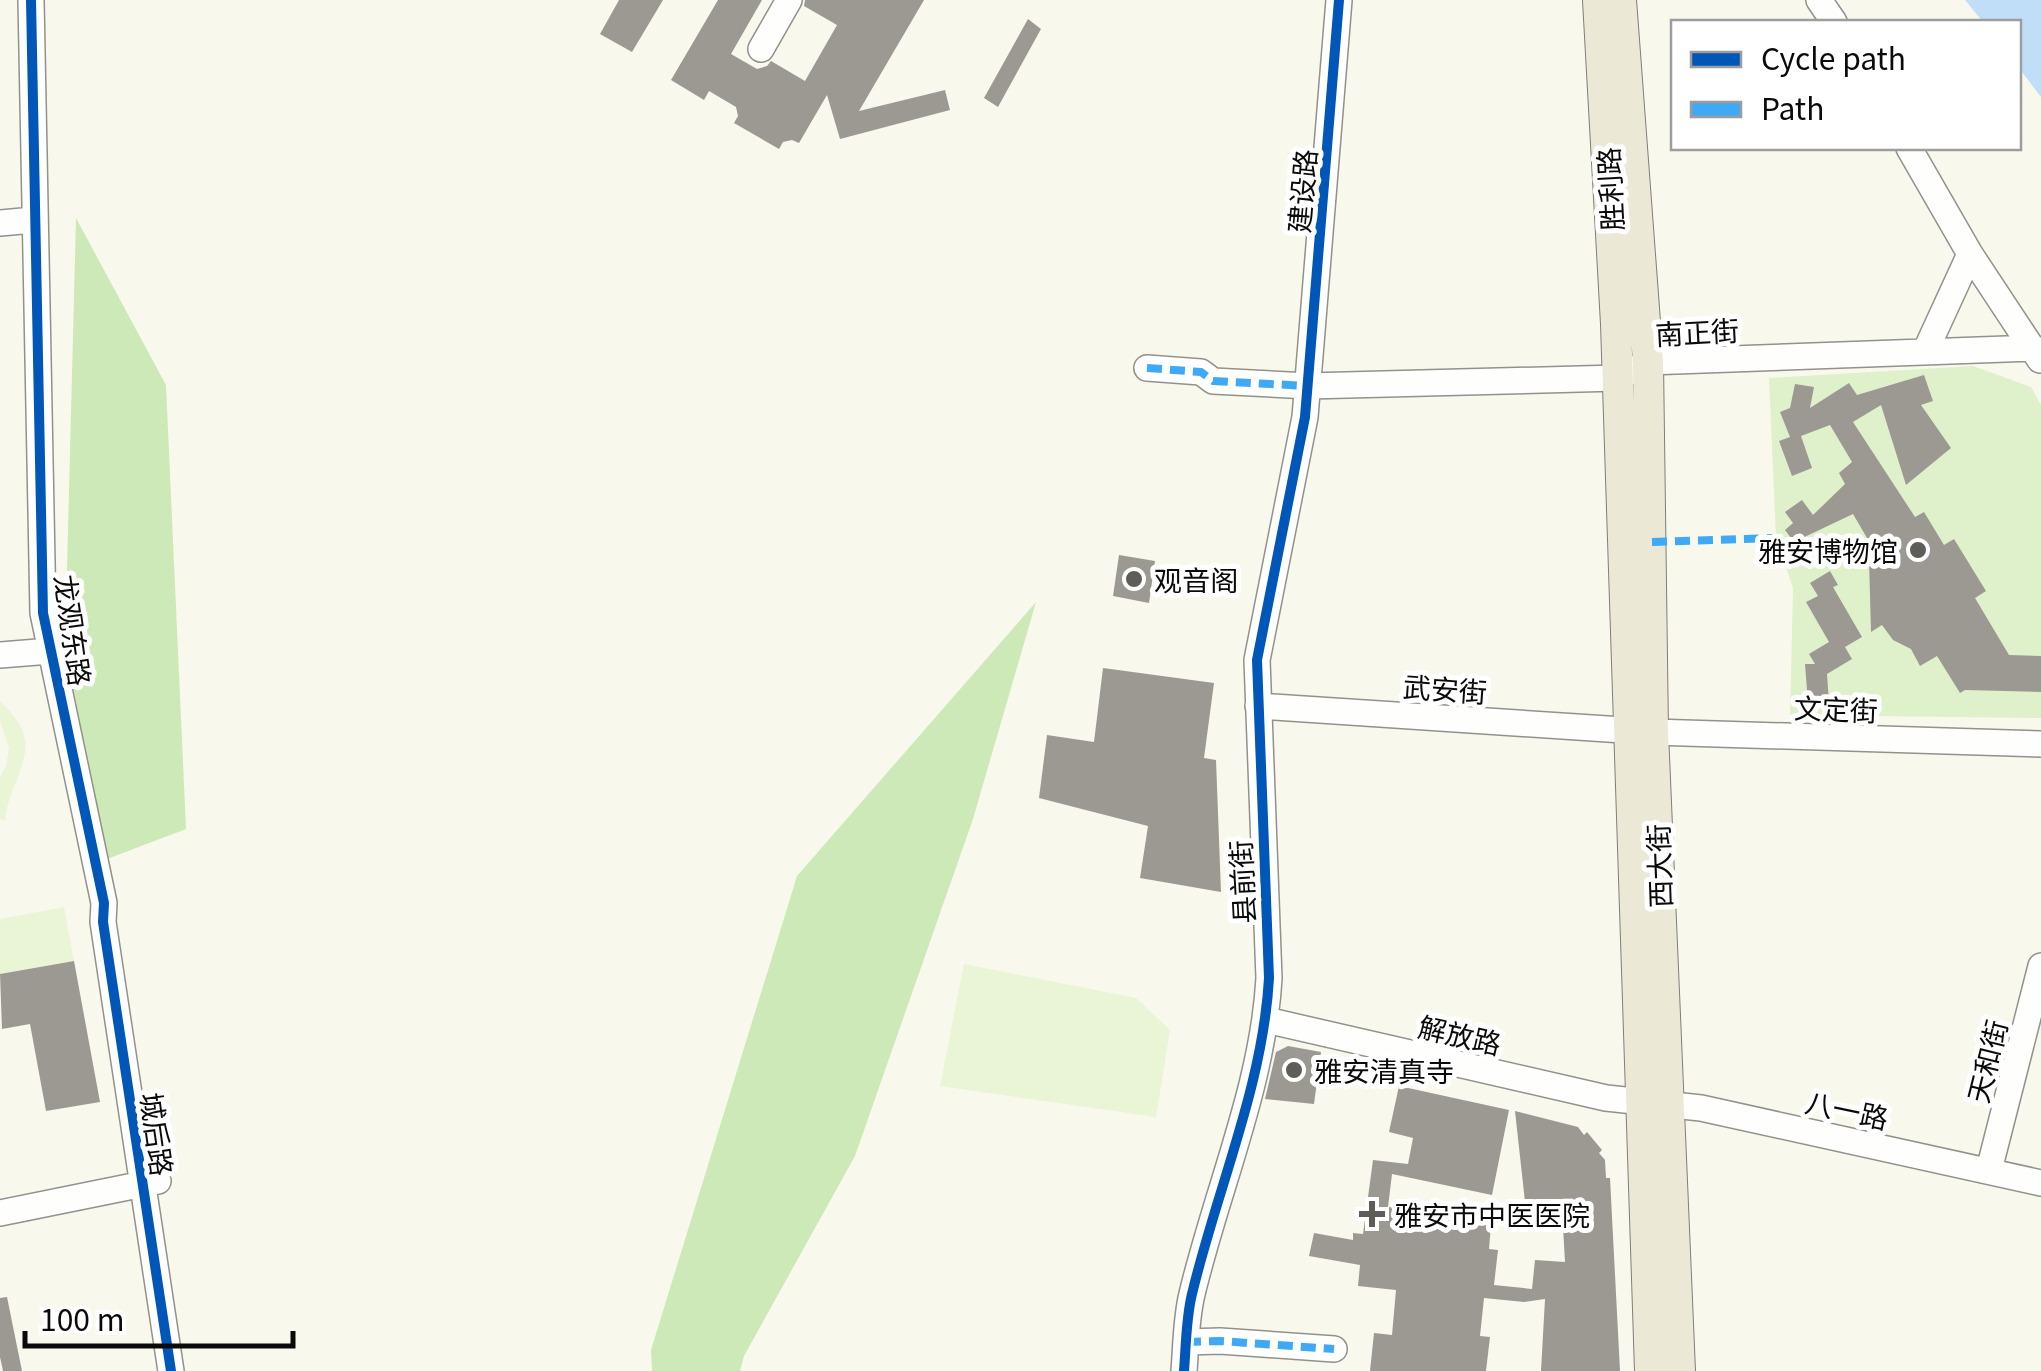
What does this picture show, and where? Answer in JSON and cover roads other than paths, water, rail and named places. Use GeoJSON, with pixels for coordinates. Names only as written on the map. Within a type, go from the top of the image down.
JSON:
{"type":"FeatureCollection","features":[{"type":"Feature","properties":{"kind":"main road","name":"胜利路"},"geometry":{"type":"LineString","coordinates":[[1598,0],[1618,378]]}},
{"type":"Feature","properties":{"kind":"main road","name":"胜利路"},"geometry":{"type":"LineString","coordinates":[[1621,0],[1648,362]]}},
{"type":"Feature","properties":{"kind":"main road","name":"西大街"},"geometry":{"type":"LineString","coordinates":[[1641,731],[1648,362]]}},
{"type":"Feature","properties":{"kind":"main road","name":"西大街"},"geometry":{"type":"LineString","coordinates":[[1618,378],[1641,731],[1653,1104],[1650,1371]]}},
{"type":"Feature","properties":{"kind":"main road","name":"西大街"},"geometry":{"type":"LineString","coordinates":[[1653,1104],[1680,1371]]}},
{"type":"Feature","properties":{"kind":"street","name":"龙观东路"},"geometry":{"type":"LineString","coordinates":[[31,0],[43,612],[104,903]]}},
{"type":"Feature","properties":{"kind":"street"},"geometry":{"type":"LineString","coordinates":[[761,49],[789,0]]}},
{"type":"Feature","properties":{"kind":"street","name":"建设路"},"geometry":{"type":"LineString","coordinates":[[1308,386],[1339,0]]}},
{"type":"Feature","properties":{"kind":"street"},"geometry":{"type":"LineString","coordinates":[[1910,150],[1970,254],[2038,355]]}},
{"type":"Feature","properties":{"kind":"street"},"geometry":{"type":"LineString","coordinates":[[0,222],[34,220]]}},
{"type":"Feature","properties":{"kind":"street"},"geometry":{"type":"LineString","coordinates":[[1926,352],[1970,254]]}},
{"type":"Feature","properties":{"kind":"street","name":"南正街"},"geometry":{"type":"LineString","coordinates":[[1147,368],[1202,372],[1213,381],[1308,386],[1618,378],[1648,362],[1926,352],[2038,355]]}},
{"type":"Feature","properties":{"kind":"street","name":"县前街"},"geometry":{"type":"LineString","coordinates":[[1184,1371],[1192,1296],[1221,1201],[1266,1020],[1268,978],[1256,660],[1308,386]]}},
{"type":"Feature","properties":{"kind":"street"},"geometry":{"type":"LineString","coordinates":[[0,655],[50,650]]}},
{"type":"Feature","properties":{"kind":"street","name":"武安街"},"geometry":{"type":"LineString","coordinates":[[1258,706],[1641,731]]}},
{"type":"Feature","properties":{"kind":"street","name":"文定街"},"geometry":{"type":"LineString","coordinates":[[1641,731],[2041,744]]}},
{"type":"Feature","properties":{"kind":"street","name":"城后路"},"geometry":{"type":"LineString","coordinates":[[104,903],[103,922],[187,1371]]}},
{"type":"Feature","properties":{"kind":"street","name":"天和街"},"geometry":{"type":"LineString","coordinates":[[1989,1170],[2041,966]]}},
{"type":"Feature","properties":{"kind":"street","name":"解放路"},"geometry":{"type":"LineString","coordinates":[[1266,1020],[1653,1104]]}},
{"type":"Feature","properties":{"kind":"street","name":"八一路"},"geometry":{"type":"LineString","coordinates":[[1653,1104],[1701,1108],[2041,1183]]}},
{"type":"Feature","properties":{"kind":"street"},"geometry":{"type":"LineString","coordinates":[[0,1213],[150,1182]]}},
{"type":"Feature","properties":{"kind":"street","name":"城后路"},"geometry":{"type":"LineString","coordinates":[[150,1182],[171,1371]]}},
{"type":"Feature","properties":{"kind":"street"},"geometry":{"type":"LineString","coordinates":[[1186,1342],[1334,1349]]}},
{"type":"Feature","properties":{"kind":"water"},"geometry":{"type":"Polygon","coordinates":[[[1965,0],[2041,0],[2041,97],[2021,71],[2021,20],[1981,20],[1965,0]]]}},
{"type":"Feature","properties":{"kind":"place","name":"雅安博物馆"},"geometry":{"type":"Point","coordinates":[1918,550]}},
{"type":"Feature","properties":{"kind":"place","name":"观音阁"},"geometry":{"type":"Point","coordinates":[1134,579]}},
{"type":"Feature","properties":{"kind":"place","name":"雅安清真寺"},"geometry":{"type":"Point","coordinates":[1294,1070]}},
{"type":"Feature","properties":{"kind":"place","name":"雅安市中医医院"},"geometry":{"type":"Point","coordinates":[1372,1214]}}]}
